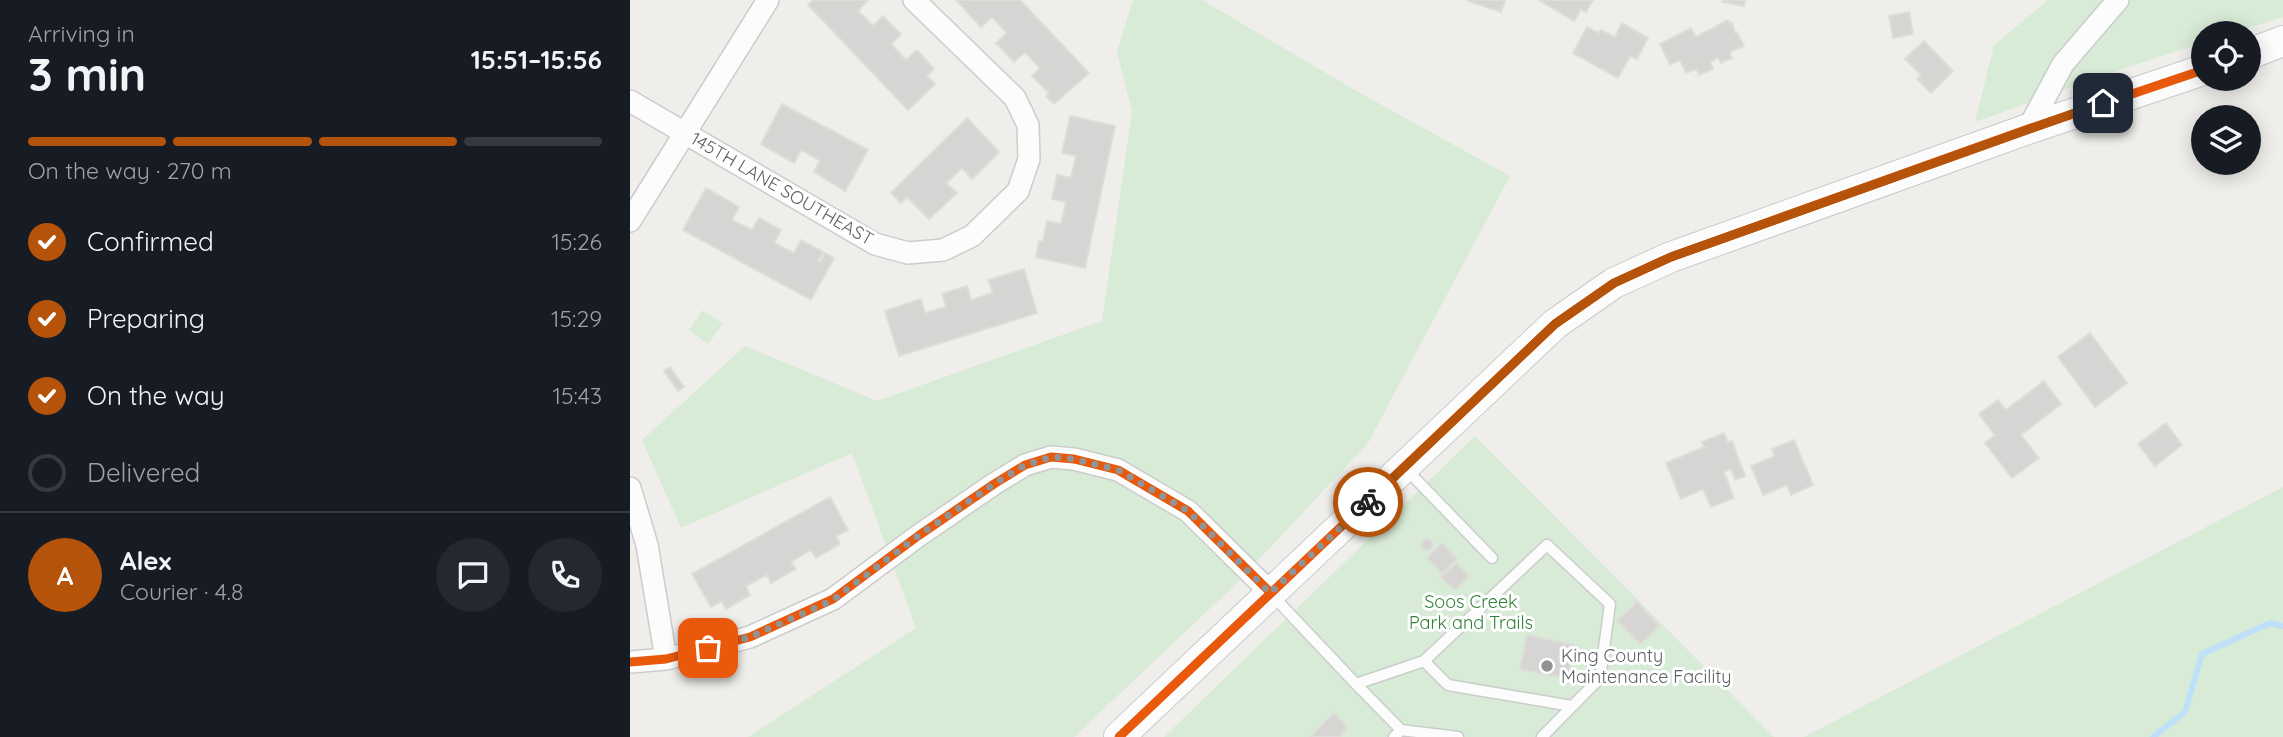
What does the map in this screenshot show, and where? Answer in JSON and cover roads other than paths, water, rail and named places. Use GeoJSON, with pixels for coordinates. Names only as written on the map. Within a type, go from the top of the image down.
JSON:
{"type":"FeatureCollection","features":[{"type":"Feature","properties":{"kind":"street"},"geometry":{"type":"LineString","coordinates":[[630,221],[768,0]]}},
{"type":"Feature","properties":{"kind":"street","name":"145TH LANE SOUTHEAST"},"geometry":{"type":"LineString","coordinates":[[630,101],[875,244],[908,253],[943,250],[972,236],[1018,191],[1029,159],[1028,125],[1015,98],[914,0]]}},
{"type":"Feature","properties":{"kind":"street"},"geometry":{"type":"LineString","coordinates":[[2028,129],[2063,64],[2118,0]]}},
{"type":"Feature","properties":{"kind":"street"},"geometry":{"type":"LineString","coordinates":[[2261,49],[2283,41]]}},
{"type":"Feature","properties":{"kind":"street"},"geometry":{"type":"LineString","coordinates":[[1119,737],[1555,324],[1614,283],[1671,257],[2028,129],[2191,74]]}},
{"type":"Feature","properties":{"kind":"street"},"geometry":{"type":"LineString","coordinates":[[630,662],[666,659],[750,637],[833,600],[918,536],[1025,465],[1051,457],[1074,459],[1118,470],[1188,511],[1270,593]]}},
{"type":"Feature","properties":{"kind":"street"},"geometry":{"type":"LineString","coordinates":[[630,488],[647,545],[666,659]]}},
{"type":"Feature","properties":{"kind":"lane"},"geometry":{"type":"LineString","coordinates":[[1404,467],[1492,558]]}},
{"type":"Feature","properties":{"kind":"lane"},"geometry":{"type":"LineString","coordinates":[[1356,684],[1424,661],[1547,545],[1610,604],[1600,678],[1542,737]]}},
{"type":"Feature","properties":{"kind":"lane"},"geometry":{"type":"LineString","coordinates":[[1270,593],[1356,684],[1397,734],[1458,737]]}},
{"type":"Feature","properties":{"kind":"lane"},"geometry":{"type":"LineString","coordinates":[[1424,661],[1448,685],[1572,706]]}},
{"type":"Feature","properties":{"kind":"waterway"},"geometry":{"type":"LineString","coordinates":[[2153,737],[2185,712],[2202,654],[2270,623],[2283,626]]}},
{"type":"Feature","properties":{"kind":"place","name":"King County Maintenance Facility"},"geometry":{"type":"Point","coordinates":[1547,666]}},
{"type":"Feature","properties":{"kind":"park label","name":"Soos Creek Park and Trails"},"geometry":{"type":"Point","coordinates":[1471,612]}}]}
